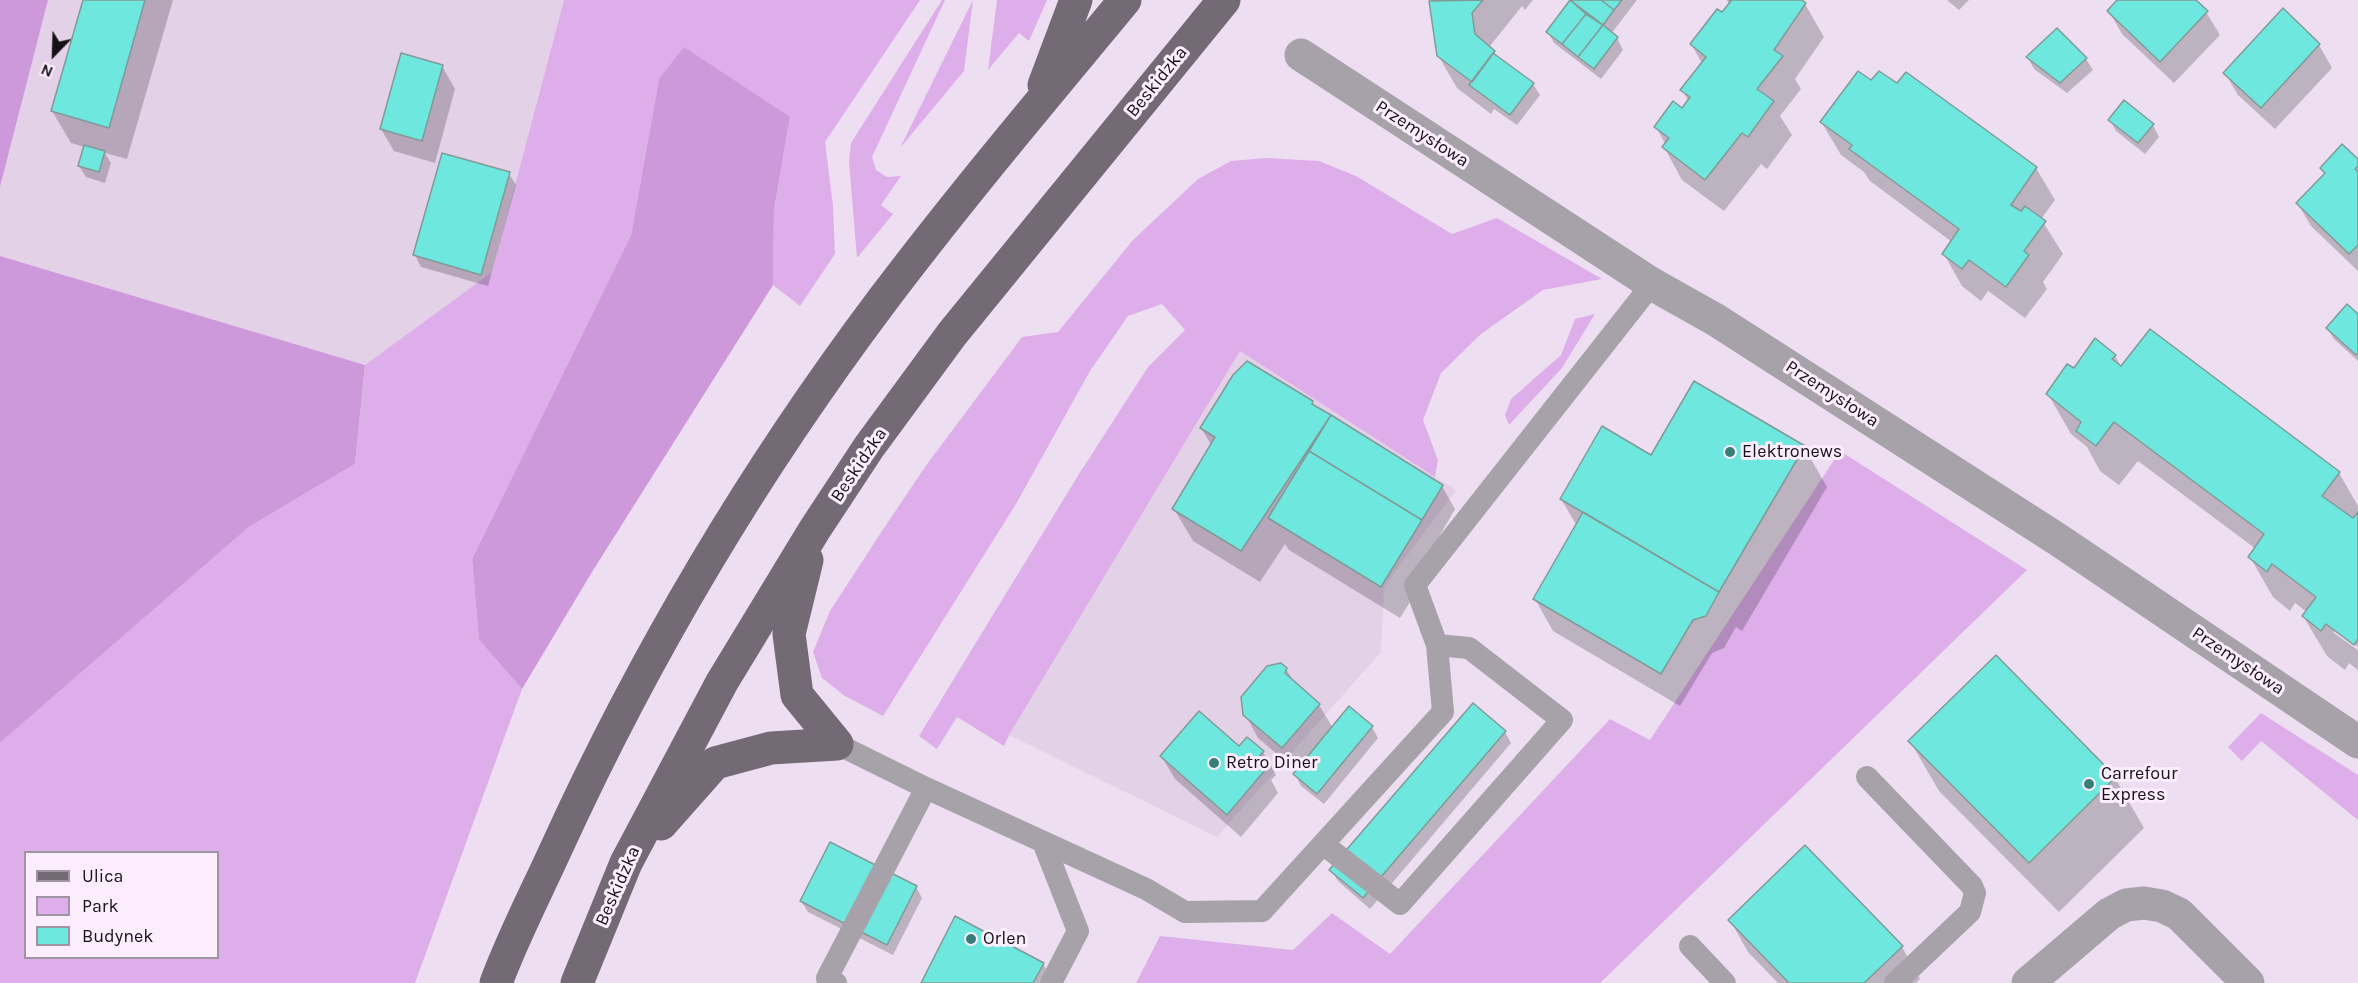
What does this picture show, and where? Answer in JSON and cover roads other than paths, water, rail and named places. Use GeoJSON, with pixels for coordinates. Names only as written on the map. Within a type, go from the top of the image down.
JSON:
{"type":"FeatureCollection","features":[{"type":"Feature","properties":{"kind":"main road"},"geometry":{"type":"LineString","coordinates":[[1034,110],[1076,0]]}},
{"type":"Feature","properties":{"kind":"main road"},"geometry":{"type":"LineString","coordinates":[[496,983],[582,792],[656,649],[736,516],[809,403],[884,298],[1125,0]]}},
{"type":"Feature","properties":{"kind":"main road","name":"Beskidzka"},"geometry":{"type":"LineString","coordinates":[[577,983],[626,863],[722,682],[815,529],[869,447],[952,334],[1224,0]]}},
{"type":"Feature","properties":{"kind":"main road"},"geometry":{"type":"LineString","coordinates":[[815,529],[789,634],[797,695],[837,744]]}},
{"type":"Feature","properties":{"kind":"main road"},"geometry":{"type":"LineString","coordinates":[[626,863],[715,763],[771,748],[837,744]]}},
{"type":"Feature","properties":{"kind":"street","name":"Przemysłowa"},"geometry":{"type":"LineString","coordinates":[[1301,55],[1652,284],[1716,320],[2047,532],[2358,742]]}},
{"type":"Feature","properties":{"kind":"street"},"geometry":{"type":"LineString","coordinates":[[2028,983],[2109,914],[2126,905],[2144,903],[2162,906],[2179,914],[2248,983]]}},
{"type":"Feature","properties":{"kind":"lane"},"geometry":{"type":"LineString","coordinates":[[837,744],[1146,890],[1185,912],[1262,910],[1443,711],[1437,645],[1416,585],[1652,284]]}},
{"type":"Feature","properties":{"kind":"lane"},"geometry":{"type":"LineString","coordinates":[[1323,844],[1400,904],[1562,720],[1469,648],[1437,645]]}},
{"type":"Feature","properties":{"kind":"lane"},"geometry":{"type":"LineString","coordinates":[[1867,777],[1972,886],[1975,893],[1970,912],[1894,983]]}},
{"type":"Feature","properties":{"kind":"lane"},"geometry":{"type":"LineString","coordinates":[[830,981],[926,788]]}},
{"type":"Feature","properties":{"kind":"lane"},"geometry":{"type":"LineString","coordinates":[[1044,842],[1078,931],[1051,983]]}},
{"type":"Feature","properties":{"kind":"lane"},"geometry":{"type":"LineString","coordinates":[[1690,946],[1725,983]]}},
{"type":"Feature","properties":{"kind":"place","name":"Elektronews"},"geometry":{"type":"Point","coordinates":[1730,452]}},
{"type":"Feature","properties":{"kind":"place","name":"Retro Diner"},"geometry":{"type":"Point","coordinates":[1214,763]}},
{"type":"Feature","properties":{"kind":"place","name":"Carrefour Express"},"geometry":{"type":"Point","coordinates":[2089,784]}},
{"type":"Feature","properties":{"kind":"place","name":"Orlen"},"geometry":{"type":"Point","coordinates":[971,939]}}]}
